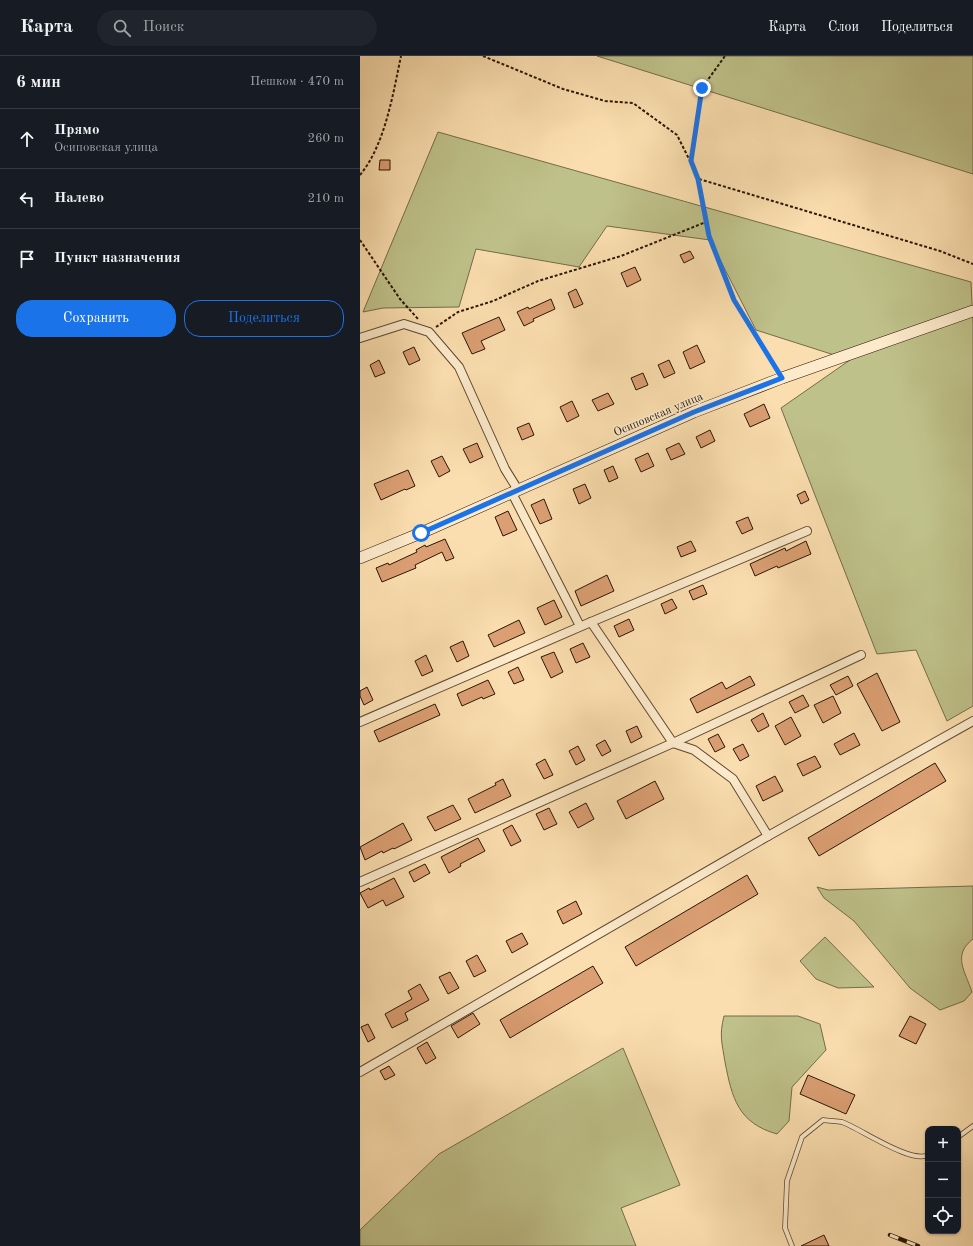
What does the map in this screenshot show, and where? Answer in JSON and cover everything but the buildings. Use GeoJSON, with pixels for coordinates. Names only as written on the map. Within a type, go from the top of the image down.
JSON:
{"type":"FeatureCollection","features":[{"type":"Feature","properties":{"kind":"street","name":"Осиповская улица"},"geometry":{"type":"LineString","coordinates":[[360,558],[694,412],[782,378],[973,311]]}},
{"type":"Feature","properties":{"kind":"street"},"geometry":{"type":"LineString","coordinates":[[360,338],[404,324],[429,332],[458,367],[515,491],[580,626]]}},
{"type":"Feature","properties":{"kind":"street"},"geometry":{"type":"LineString","coordinates":[[360,722],[580,626],[807,531]]}},
{"type":"Feature","properties":{"kind":"street"},"geometry":{"type":"LineString","coordinates":[[591,622],[673,743],[694,750],[733,779],[768,836]]}},
{"type":"Feature","properties":{"kind":"street"},"geometry":{"type":"LineString","coordinates":[[360,882],[673,743],[861,655]]}},
{"type":"Feature","properties":{"kind":"street"},"geometry":{"type":"LineString","coordinates":[[360,1072],[768,836],[973,721]]}},
{"type":"Feature","properties":{"kind":"lane"},"geometry":{"type":"LineString","coordinates":[[792,1246],[785,1228],[787,1181],[802,1137],[823,1120],[841,1122],[911,1155],[925,1156]]}},
{"type":"Feature","properties":{"kind":"lane"},"geometry":{"type":"LineString","coordinates":[[961,1134],[973,1126]]}},
{"type":"Feature","properties":{"kind":"path"},"geometry":{"type":"LineString","coordinates":[[360,175],[369,164],[391,108],[401,56]]}},
{"type":"Feature","properties":{"kind":"path"},"geometry":{"type":"LineString","coordinates":[[483,56],[563,89],[605,101],[633,103],[677,135],[691,161],[698,179],[709,236],[734,300],[782,378]]}},
{"type":"Feature","properties":{"kind":"path"},"geometry":{"type":"LineString","coordinates":[[691,161],[702,88],[725,56]]}},
{"type":"Feature","properties":{"kind":"path"},"geometry":{"type":"LineString","coordinates":[[698,179],[940,252],[973,264]]}},
{"type":"Feature","properties":{"kind":"path"},"geometry":{"type":"LineString","coordinates":[[360,240],[400,299],[429,332],[458,312],[494,301],[538,281],[621,256],[706,222]]}},
{"type":"Feature","properties":{"kind":"green space"},"geometry":{"type":"Polygon","coordinates":[[[597,56],[973,56],[973,174],[597,56]]]}},
{"type":"Feature","properties":{"kind":"green space"},"geometry":{"type":"Polygon","coordinates":[[[438,132],[971,282],[973,324],[973,706],[947,721],[916,650],[877,654],[781,408],[850,360],[756,330],[710,240],[607,226],[579,267],[476,249],[459,307],[383,308],[363,312],[438,132]]]}},
{"type":"Feature","properties":{"kind":"green space"},"geometry":{"type":"Polygon","coordinates":[[[973,886],[973,939],[963,951],[962,957],[962,964],[972,992],[964,1001],[940,1010],[910,988],[854,921],[824,898],[817,887],[828,890],[973,886]]]}},
{"type":"Feature","properties":{"kind":"green space"},"geometry":{"type":"Polygon","coordinates":[[[825,937],[874,987],[838,988],[816,979],[800,961],[825,937]]]}},
{"type":"Feature","properties":{"kind":"green space"},"geometry":{"type":"Polygon","coordinates":[[[724,1016],[798,1016],[820,1024],[826,1050],[792,1087],[789,1121],[777,1134],[753,1123],[745,1116],[734,1098],[722,1044],[721,1034],[724,1016]]]}},
{"type":"Feature","properties":{"kind":"green space"},"geometry":{"type":"Polygon","coordinates":[[[623,1048],[680,1185],[621,1208],[636,1246],[360,1246],[360,1230],[439,1154],[623,1048]]]}},
{"type":"Feature","properties":{"kind":"railway"},"geometry":{"type":"LineString","coordinates":[[890,1235],[918,1246]]}},
{"type":"Feature","properties":{"kind":"route"},"geometry":{"type":"LineString","coordinates":[[421,533],[694,412],[782,378],[734,300],[709,236],[698,179],[691,161],[702,88]]}}]}
